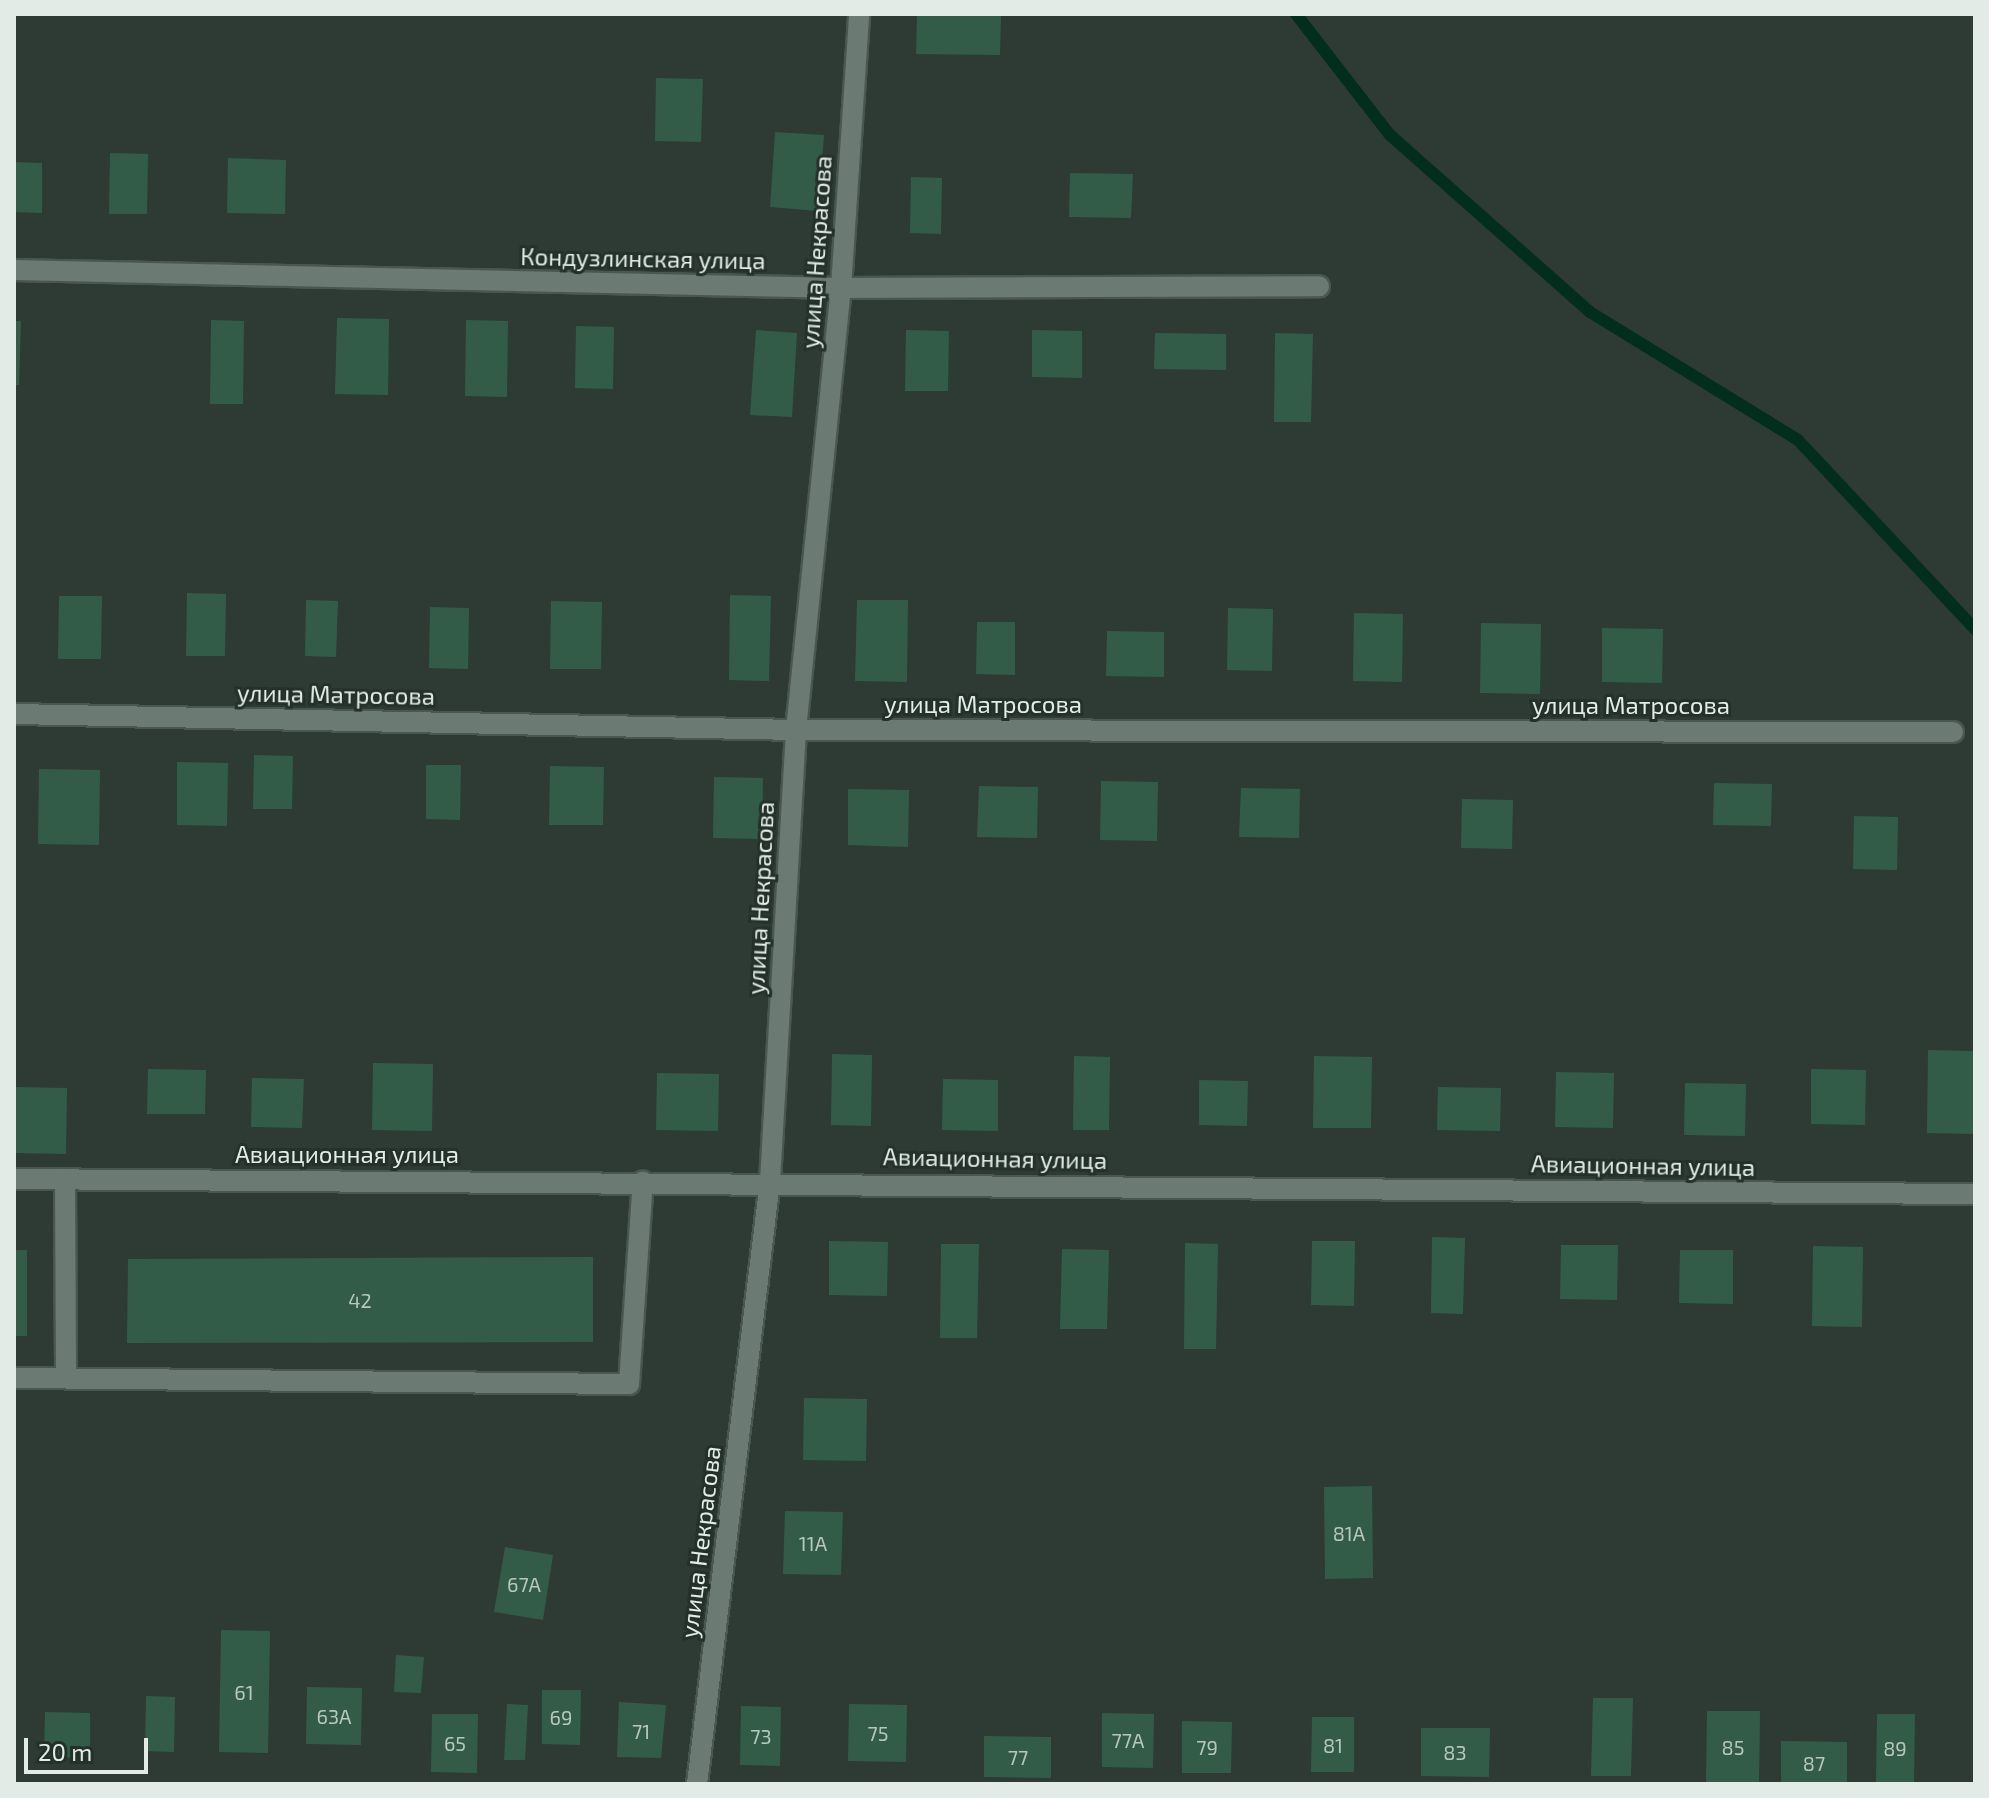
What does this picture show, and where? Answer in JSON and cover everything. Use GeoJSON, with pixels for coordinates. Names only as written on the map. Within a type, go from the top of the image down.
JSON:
{"type":"FeatureCollection","features":[{"type":"Feature","properties":{"kind":"street","name":"улица Некрасова"},"geometry":{"type":"LineString","coordinates":[[697,1784],[770,1181],[796,730],[841,288],[859,14]]}},
{"type":"Feature","properties":{"kind":"street","name":"Кондузлинская улица"},"geometry":{"type":"LineString","coordinates":[[14,270],[841,288],[1319,286]]}},
{"type":"Feature","properties":{"kind":"street","name":"улица Матросова"},"geometry":{"type":"LineString","coordinates":[[14,714],[796,730],[1953,732]]}},
{"type":"Feature","properties":{"kind":"street","name":"Авиационная улица"},"geometry":{"type":"LineString","coordinates":[[14,1179],[770,1181],[1975,1194]]}},
{"type":"Feature","properties":{"kind":"street"},"geometry":{"type":"LineString","coordinates":[[65,1179],[66,1376]]}},
{"type":"Feature","properties":{"kind":"street"},"geometry":{"type":"LineString","coordinates":[[14,1378],[66,1376],[629,1384],[643,1181]]}},
{"type":"Feature","properties":{"kind":"building"},"geometry":{"type":"Polygon","coordinates":[[[917,14],[1001,14],[1000,55],[916,54],[917,14]]]}},
{"type":"Feature","properties":{"kind":"building"},"geometry":{"type":"Polygon","coordinates":[[[656,78],[703,79],[701,142],[655,141],[656,78]]]}},
{"type":"Feature","properties":{"kind":"building"},"geometry":{"type":"Polygon","coordinates":[[[775,132],[824,135],[818,211],[770,207],[775,132]]]}},
{"type":"Feature","properties":{"kind":"building"},"geometry":{"type":"Polygon","coordinates":[[[110,153],[148,154],[147,214],[109,214],[110,153]]]}},
{"type":"Feature","properties":{"kind":"building"},"geometry":{"type":"Polygon","coordinates":[[[228,158],[286,160],[285,214],[227,213],[228,158]]]}},
{"type":"Feature","properties":{"kind":"building"},"geometry":{"type":"Polygon","coordinates":[[[14,162],[42,163],[42,213],[14,212],[14,162]]]}},
{"type":"Feature","properties":{"kind":"building"},"geometry":{"type":"Polygon","coordinates":[[[1070,173],[1133,174],[1131,218],[1069,217],[1070,173]]]}},
{"type":"Feature","properties":{"kind":"building"},"geometry":{"type":"Polygon","coordinates":[[[911,177],[942,178],[941,234],[910,233],[911,177]]]}},
{"type":"Feature","properties":{"kind":"building"},"geometry":{"type":"Polygon","coordinates":[[[337,318],[389,319],[388,395],[335,394],[337,318]]]}},
{"type":"Feature","properties":{"kind":"building"},"geometry":{"type":"Polygon","coordinates":[[[211,320],[244,321],[243,404],[210,404],[211,320]]]}},
{"type":"Feature","properties":{"kind":"building"},"geometry":{"type":"Polygon","coordinates":[[[466,320],[508,321],[507,397],[465,396],[466,320]]]}},
{"type":"Feature","properties":{"kind":"building"},"geometry":{"type":"Polygon","coordinates":[[[14,321],[21,321],[19,385],[14,385],[14,321]]]}},
{"type":"Feature","properties":{"kind":"building"},"geometry":{"type":"Polygon","coordinates":[[[576,326],[614,327],[613,389],[575,388],[576,326]]]}},
{"type":"Feature","properties":{"kind":"building"},"geometry":{"type":"Polygon","coordinates":[[[756,330],[797,333],[792,417],[750,415],[756,330]]]}},
{"type":"Feature","properties":{"kind":"building"},"geometry":{"type":"Polygon","coordinates":[[[906,330],[949,331],[948,391],[905,391],[906,330]]]}},
{"type":"Feature","properties":{"kind":"building"},"geometry":{"type":"Polygon","coordinates":[[[1032,330],[1082,331],[1082,378],[1032,377],[1032,330]]]}},
{"type":"Feature","properties":{"kind":"building"},"geometry":{"type":"Polygon","coordinates":[[[1155,333],[1226,334],[1226,370],[1154,369],[1155,333]]]}},
{"type":"Feature","properties":{"kind":"building"},"geometry":{"type":"Polygon","coordinates":[[[1275,333],[1313,334],[1311,422],[1274,422],[1275,333]]]}},
{"type":"Feature","properties":{"kind":"building"},"geometry":{"type":"Polygon","coordinates":[[[187,593],[226,594],[225,656],[186,656],[187,593]]]}},
{"type":"Feature","properties":{"kind":"building"},"geometry":{"type":"Polygon","coordinates":[[[730,595],[771,596],[769,681],[729,680],[730,595]]]}},
{"type":"Feature","properties":{"kind":"building"},"geometry":{"type":"Polygon","coordinates":[[[59,596],[102,596],[101,659],[58,659],[59,596]]]}},
{"type":"Feature","properties":{"kind":"building"},"geometry":{"type":"Polygon","coordinates":[[[306,600],[338,601],[336,657],[305,656],[306,600]]]}},
{"type":"Feature","properties":{"kind":"building"},"geometry":{"type":"Polygon","coordinates":[[[857,600],[908,600],[907,682],[855,681],[857,600]]]}},
{"type":"Feature","properties":{"kind":"building"},"geometry":{"type":"Polygon","coordinates":[[[551,601],[602,602],[601,669],[550,669],[551,601]]]}},
{"type":"Feature","properties":{"kind":"building"},"geometry":{"type":"Polygon","coordinates":[[[430,607],[469,608],[468,669],[429,668],[430,607]]]}},
{"type":"Feature","properties":{"kind":"building"},"geometry":{"type":"Polygon","coordinates":[[[1228,608],[1273,609],[1272,671],[1227,670],[1228,608]]]}},
{"type":"Feature","properties":{"kind":"building"},"geometry":{"type":"Polygon","coordinates":[[[1354,613],[1403,614],[1402,682],[1353,681],[1354,613]]]}},
{"type":"Feature","properties":{"kind":"building"},"geometry":{"type":"Polygon","coordinates":[[[977,622],[1015,622],[1015,675],[976,674],[977,622]]]}},
{"type":"Feature","properties":{"kind":"building"},"geometry":{"type":"Polygon","coordinates":[[[1481,623],[1541,624],[1540,694],[1480,693],[1481,623]]]}},
{"type":"Feature","properties":{"kind":"building"},"geometry":{"type":"Polygon","coordinates":[[[1602,628],[1663,629],[1662,683],[1602,682],[1602,628]]]}},
{"type":"Feature","properties":{"kind":"building"},"geometry":{"type":"Polygon","coordinates":[[[1107,631],[1164,632],[1164,677],[1106,676],[1107,631]]]}},
{"type":"Feature","properties":{"kind":"building"},"geometry":{"type":"Polygon","coordinates":[[[254,755],[293,756],[292,809],[253,809],[254,755]]]}},
{"type":"Feature","properties":{"kind":"building"},"geometry":{"type":"Polygon","coordinates":[[[177,762],[228,763],[227,826],[177,825],[177,762]]]}},
{"type":"Feature","properties":{"kind":"building"},"geometry":{"type":"Polygon","coordinates":[[[426,765],[461,765],[460,820],[426,819],[426,765]]]}},
{"type":"Feature","properties":{"kind":"building"},"geometry":{"type":"Polygon","coordinates":[[[550,766],[604,767],[603,825],[549,825],[550,766]]]}},
{"type":"Feature","properties":{"kind":"building"},"geometry":{"type":"Polygon","coordinates":[[[39,769],[100,770],[99,845],[38,844],[39,769]]]}},
{"type":"Feature","properties":{"kind":"building"},"geometry":{"type":"Polygon","coordinates":[[[714,777],[763,778],[762,839],[713,838],[714,777]]]}},
{"type":"Feature","properties":{"kind":"building"},"geometry":{"type":"Polygon","coordinates":[[[1101,781],[1158,782],[1157,841],[1100,840],[1101,781]]]}},
{"type":"Feature","properties":{"kind":"building"},"geometry":{"type":"Polygon","coordinates":[[[1714,783],[1772,784],[1771,826],[1713,825],[1714,783]]]}},
{"type":"Feature","properties":{"kind":"building"},"geometry":{"type":"Polygon","coordinates":[[[979,786],[1038,787],[1037,838],[977,837],[979,786]]]}},
{"type":"Feature","properties":{"kind":"building"},"geometry":{"type":"Polygon","coordinates":[[[1241,788],[1300,789],[1299,838],[1239,837],[1241,788]]]}},
{"type":"Feature","properties":{"kind":"building"},"geometry":{"type":"Polygon","coordinates":[[[848,789],[909,790],[908,847],[848,845],[848,789]]]}},
{"type":"Feature","properties":{"kind":"building"},"geometry":{"type":"Polygon","coordinates":[[[1462,799],[1513,800],[1512,849],[1461,848],[1462,799]]]}},
{"type":"Feature","properties":{"kind":"building"},"geometry":{"type":"Polygon","coordinates":[[[1854,816],[1898,817],[1897,870],[1853,869],[1854,816]]]}},
{"type":"Feature","properties":{"kind":"building"},"geometry":{"type":"Polygon","coordinates":[[[1928,1050],[1974,1051],[1973,1134],[1927,1133],[1928,1050]]]}},
{"type":"Feature","properties":{"kind":"building"},"geometry":{"type":"Polygon","coordinates":[[[832,1054],[872,1055],[871,1126],[831,1125],[832,1054]]]}},
{"type":"Feature","properties":{"kind":"building"},"geometry":{"type":"Polygon","coordinates":[[[1074,1056],[1110,1057],[1109,1130],[1073,1130],[1074,1056]]]}},
{"type":"Feature","properties":{"kind":"building"},"geometry":{"type":"Polygon","coordinates":[[[1314,1056],[1372,1057],[1371,1128],[1313,1128],[1314,1056]]]}},
{"type":"Feature","properties":{"kind":"building"},"geometry":{"type":"Polygon","coordinates":[[[373,1063],[433,1064],[432,1131],[372,1130],[373,1063]]]}},
{"type":"Feature","properties":{"kind":"building"},"geometry":{"type":"Polygon","coordinates":[[[148,1069],[206,1070],[205,1114],[147,1114],[148,1069]]]}},
{"type":"Feature","properties":{"kind":"building"},"geometry":{"type":"Polygon","coordinates":[[[1811,1069],[1866,1070],[1865,1125],[1811,1124],[1811,1069]]]}},
{"type":"Feature","properties":{"kind":"building"},"geometry":{"type":"Polygon","coordinates":[[[1556,1072],[1614,1073],[1613,1128],[1555,1127],[1556,1072]]]}},
{"type":"Feature","properties":{"kind":"building"},"geometry":{"type":"Polygon","coordinates":[[[657,1073],[719,1074],[718,1131],[656,1130],[657,1073]]]}},
{"type":"Feature","properties":{"kind":"building"},"geometry":{"type":"Polygon","coordinates":[[[252,1078],[304,1079],[302,1128],[251,1127],[252,1078]]]}},
{"type":"Feature","properties":{"kind":"building"},"geometry":{"type":"Polygon","coordinates":[[[943,1079],[998,1080],[998,1131],[942,1130],[943,1079]]]}},
{"type":"Feature","properties":{"kind":"building"},"geometry":{"type":"Polygon","coordinates":[[[1199,1080],[1248,1081],[1247,1126],[1199,1125],[1199,1080]]]}},
{"type":"Feature","properties":{"kind":"building"},"geometry":{"type":"Polygon","coordinates":[[[1685,1083],[1746,1084],[1745,1136],[1684,1135],[1685,1083]]]}},
{"type":"Feature","properties":{"kind":"building"},"geometry":{"type":"Polygon","coordinates":[[[15,1087],[67,1088],[66,1154],[14,1153],[15,1087]]]}},
{"type":"Feature","properties":{"kind":"building"},"geometry":{"type":"Polygon","coordinates":[[[1438,1087],[1501,1088],[1500,1131],[1437,1130],[1438,1087]]]}},
{"type":"Feature","properties":{"kind":"building"},"geometry":{"type":"Polygon","coordinates":[[[1432,1237],[1465,1238],[1463,1314],[1431,1313],[1432,1237]]]}},
{"type":"Feature","properties":{"kind":"building"},"geometry":{"type":"Polygon","coordinates":[[[829,1241],[888,1242],[887,1296],[829,1295],[829,1241]]]}},
{"type":"Feature","properties":{"kind":"building"},"geometry":{"type":"Polygon","coordinates":[[[1312,1241],[1355,1241],[1354,1306],[1311,1305],[1312,1241]]]}},
{"type":"Feature","properties":{"kind":"building"},"geometry":{"type":"Polygon","coordinates":[[[1185,1243],[1218,1244],[1216,1349],[1184,1349],[1185,1243]]]}},
{"type":"Feature","properties":{"kind":"building"},"geometry":{"type":"Polygon","coordinates":[[[941,1244],[979,1244],[977,1338],[940,1338],[941,1244]]]}},
{"type":"Feature","properties":{"kind":"building"},"geometry":{"type":"Polygon","coordinates":[[[1561,1245],[1618,1245],[1617,1300],[1560,1299],[1561,1245]]]}},
{"type":"Feature","properties":{"kind":"building"},"geometry":{"type":"Polygon","coordinates":[[[1813,1246],[1863,1247],[1862,1327],[1812,1326],[1813,1246]]]}},
{"type":"Feature","properties":{"kind":"building"},"geometry":{"type":"Polygon","coordinates":[[[1062,1249],[1109,1250],[1107,1329],[1060,1329],[1062,1249]]]}},
{"type":"Feature","properties":{"kind":"building"},"geometry":{"type":"Polygon","coordinates":[[[14,1250],[27,1250],[27,1336],[14,1336],[14,1250]]]}},
{"type":"Feature","properties":{"kind":"building"},"geometry":{"type":"Polygon","coordinates":[[[1680,1250],[1733,1250],[1733,1304],[1679,1303],[1680,1250]]]}},
{"type":"Feature","properties":{"kind":"building"},"geometry":{"type":"Polygon","coordinates":[[[593,1257],[593,1342],[127,1343],[128,1259],[593,1257]]]}},
{"type":"Feature","properties":{"kind":"building"},"geometry":{"type":"Polygon","coordinates":[[[804,1398],[867,1399],[866,1461],[803,1460],[804,1398]]]}},
{"type":"Feature","properties":{"kind":"building"},"geometry":{"type":"Polygon","coordinates":[[[1372,1486],[1373,1578],[1325,1579],[1324,1487],[1372,1486]]]}},
{"type":"Feature","properties":{"kind":"building"},"geometry":{"type":"Polygon","coordinates":[[[785,1511],[843,1512],[841,1575],[783,1574],[785,1511]]]}},
{"type":"Feature","properties":{"kind":"building"},"geometry":{"type":"Polygon","coordinates":[[[505,1547],[553,1555],[543,1620],[494,1612],[505,1547]]]}},
{"type":"Feature","properties":{"kind":"building"},"geometry":{"type":"Polygon","coordinates":[[[221,1630],[270,1631],[268,1753],[219,1752],[221,1630]]]}},
{"type":"Feature","properties":{"kind":"building"},"geometry":{"type":"Polygon","coordinates":[[[396,1655],[424,1657],[421,1693],[394,1692],[396,1655]]]}},
{"type":"Feature","properties":{"kind":"building"},"geometry":{"type":"Polygon","coordinates":[[[307,1687],[362,1688],[361,1745],[306,1744],[307,1687]]]}},
{"type":"Feature","properties":{"kind":"building"},"geometry":{"type":"Polygon","coordinates":[[[542,1690],[581,1690],[580,1745],[542,1744],[542,1690]]]}},
{"type":"Feature","properties":{"kind":"building"},"geometry":{"type":"Polygon","coordinates":[[[146,1696],[175,1697],[174,1752],[145,1751],[146,1696]]]}},
{"type":"Feature","properties":{"kind":"building"},"geometry":{"type":"Polygon","coordinates":[[[1593,1698],[1633,1698],[1631,1776],[1591,1776],[1593,1698]]]}},
{"type":"Feature","properties":{"kind":"building"},"geometry":{"type":"Polygon","coordinates":[[[619,1702],[666,1705],[661,1758],[617,1757],[619,1702]]]}},
{"type":"Feature","properties":{"kind":"building"},"geometry":{"type":"Polygon","coordinates":[[[507,1704],[528,1705],[525,1760],[504,1760],[507,1704]]]}},
{"type":"Feature","properties":{"kind":"building"},"geometry":{"type":"Polygon","coordinates":[[[849,1704],[907,1705],[906,1762],[848,1761],[849,1704]]]}},
{"type":"Feature","properties":{"kind":"building"},"geometry":{"type":"Polygon","coordinates":[[[741,1706],[781,1707],[780,1766],[740,1765],[741,1706]]]}},
{"type":"Feature","properties":{"kind":"building"},"geometry":{"type":"Polygon","coordinates":[[[1707,1711],[1760,1711],[1759,1784],[1706,1783],[1707,1711]]]}},
{"type":"Feature","properties":{"kind":"building"},"geometry":{"type":"Polygon","coordinates":[[[45,1712],[90,1713],[90,1758],[44,1757],[45,1712]]]}},
{"type":"Feature","properties":{"kind":"building"},"geometry":{"type":"Polygon","coordinates":[[[1102,1713],[1154,1714],[1153,1768],[1102,1767],[1102,1713]]]}},
{"type":"Feature","properties":{"kind":"building"},"geometry":{"type":"Polygon","coordinates":[[[432,1714],[478,1714],[477,1773],[431,1772],[432,1714]]]}},
{"type":"Feature","properties":{"kind":"building"},"geometry":{"type":"Polygon","coordinates":[[[1877,1714],[1915,1714],[1914,1783],[1876,1782],[1877,1714]]]}},
{"type":"Feature","properties":{"kind":"building"},"geometry":{"type":"Polygon","coordinates":[[[1312,1717],[1354,1717],[1354,1772],[1311,1772],[1312,1717]]]}},
{"type":"Feature","properties":{"kind":"building"},"geometry":{"type":"Polygon","coordinates":[[[1182,1721],[1232,1722],[1231,1773],[1182,1773],[1182,1721]]]}},
{"type":"Feature","properties":{"kind":"building"},"geometry":{"type":"Polygon","coordinates":[[[1421,1728],[1490,1728],[1489,1777],[1421,1776],[1421,1728]]]}},
{"type":"Feature","properties":{"kind":"building"},"geometry":{"type":"Polygon","coordinates":[[[984,1736],[1051,1737],[1051,1778],[984,1777],[984,1736]]]}},
{"type":"Feature","properties":{"kind":"building"},"geometry":{"type":"Polygon","coordinates":[[[1781,1741],[1847,1742],[1847,1784],[1781,1784],[1781,1741]]]}},
{"type":"Feature","properties":{"kind":"waterway"},"geometry":{"type":"LineString","coordinates":[[1296,14],[1390,135],[1590,312],[1798,440],[1975,629]]}}]}
